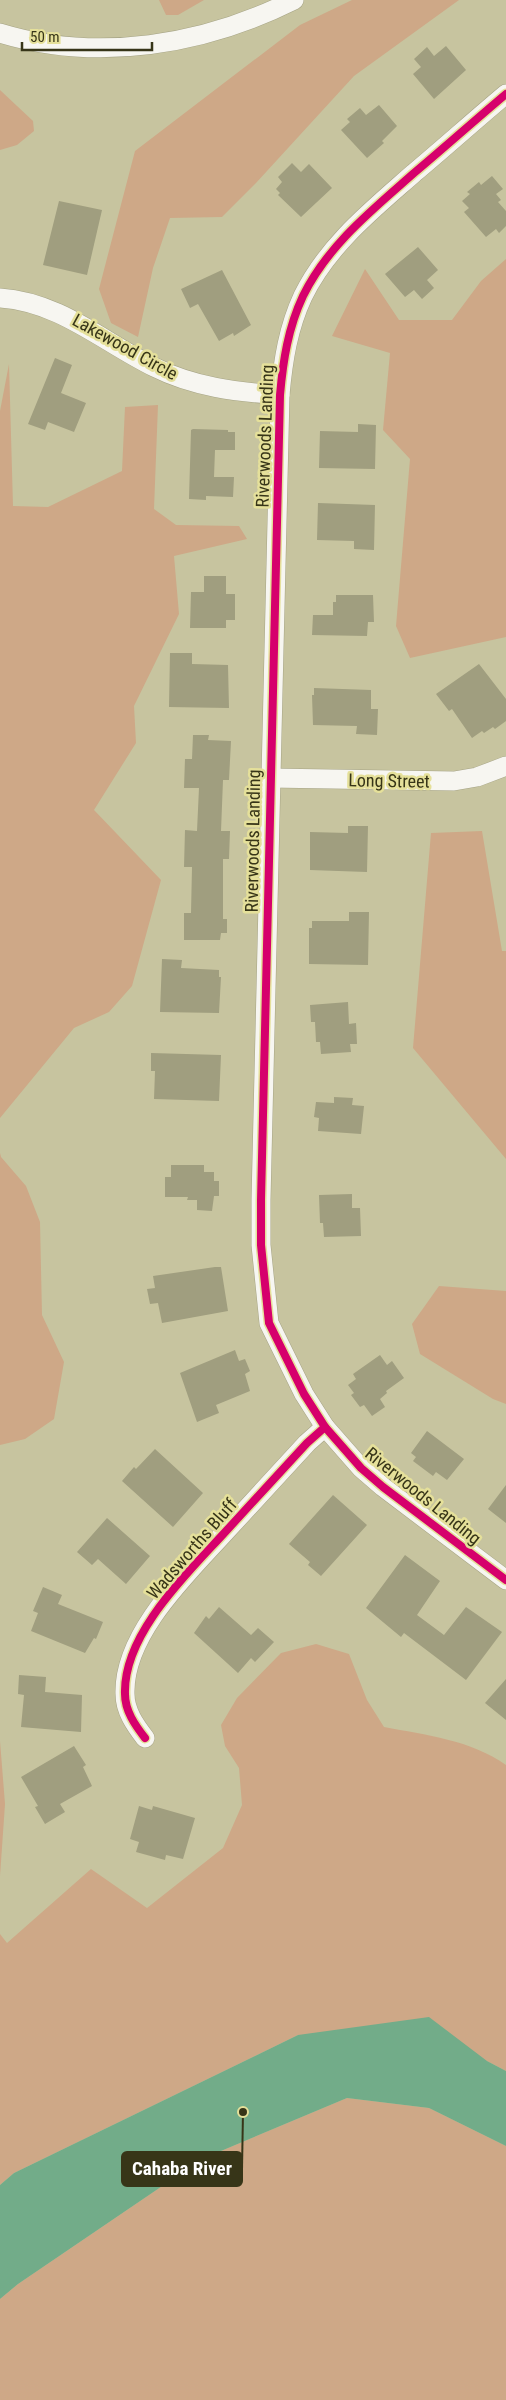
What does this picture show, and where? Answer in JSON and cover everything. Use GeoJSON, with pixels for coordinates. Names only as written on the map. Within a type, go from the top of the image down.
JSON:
{"type":"FeatureCollection","features":[{"type":"Feature","properties":{"kind":"street"},"geometry":{"type":"LineString","coordinates":[[0,33],[41,43],[70,46],[136,47],[173,42],[212,33],[248,21],[294,0]]}},
{"type":"Feature","properties":{"kind":"street","name":"Riverwoods Landing"},"geometry":{"type":"LineString","coordinates":[[506,94],[383,200],[337,244],[314,278],[296,314],[283,360],[280,395],[270,778],[261,1245],[269,1323],[304,1394],[325,1427],[362,1468],[383,1487],[506,1580]]}},
{"type":"Feature","properties":{"kind":"street","name":"Lakewood Circle"},"geometry":{"type":"LineString","coordinates":[[0,298],[26,302],[65,314],[128,353],[178,378],[220,389],[280,395]]}},
{"type":"Feature","properties":{"kind":"street","name":"Long Street"},"geometry":{"type":"LineString","coordinates":[[270,778],[454,781],[477,777],[506,766]]}},
{"type":"Feature","properties":{"kind":"street","name":"Wadsworths Bluff"},"geometry":{"type":"LineString","coordinates":[[145,1738],[134,1724],[127,1708],[125,1694],[132,1660],[142,1634],[171,1592],[301,1450],[325,1427]]}},
{"type":"Feature","properties":{"kind":"shaded area"},"geometry":{"type":"Polygon","coordinates":[[[159,0],[204,0],[178,15],[166,15],[159,0]]]}},
{"type":"Feature","properties":{"kind":"shaded area"},"geometry":{"type":"Polygon","coordinates":[[[352,0],[459,0],[354,76],[256,183],[222,217],[170,218],[153,268],[138,337],[111,323],[99,289],[135,151],[300,25],[352,0]]]}},
{"type":"Feature","properties":{"kind":"shaded area"},"geometry":{"type":"Polygon","coordinates":[[[0,90],[33,121],[34,131],[17,145],[0,150],[0,90]]]}},
{"type":"Feature","properties":{"kind":"shaded area"},"geometry":{"type":"Polygon","coordinates":[[[506,259],[506,637],[410,658],[396,626],[410,459],[383,430],[390,353],[332,336],[365,269],[399,320],[452,320],[481,281],[506,259]]]}},
{"type":"Feature","properties":{"kind":"shaded area"},"geometry":{"type":"Polygon","coordinates":[[[9,364],[13,506],[48,507],[122,471],[125,407],[158,405],[154,509],[176,525],[239,526],[247,539],[174,556],[179,614],[134,706],[136,743],[94,810],[161,880],[132,986],[109,1012],[74,1028],[0,1118],[0,411],[9,364]]]}},
{"type":"Feature","properties":{"kind":"shaded area"},"geometry":{"type":"Polygon","coordinates":[[[482,831],[502,951],[506,951],[506,1159],[413,1048],[431,833],[482,831]]]}},
{"type":"Feature","properties":{"kind":"shaded area"},"geometry":{"type":"Polygon","coordinates":[[[0,1153],[1,1157],[26,1186],[40,1222],[42,1315],[64,1362],[54,1419],[25,1439],[0,1445],[0,1153]]]}},
{"type":"Feature","properties":{"kind":"shaded area"},"geometry":{"type":"Polygon","coordinates":[[[439,1286],[506,1291],[506,1404],[493,1399],[420,1354],[412,1324],[439,1286]]]}},
{"type":"Feature","properties":{"kind":"shaded area"},"geometry":{"type":"Polygon","coordinates":[[[316,1644],[349,1654],[367,1700],[384,1727],[463,1744],[506,1765],[506,2071],[487,2061],[298,2035],[14,2173],[0,2185],[0,1934],[7,1943],[91,1869],[147,1908],[223,1848],[242,1805],[239,1768],[225,1746],[221,1725],[237,1698],[281,1653],[316,1644]]]}},
{"type":"Feature","properties":{"kind":"shaded area"},"geometry":{"type":"Polygon","coordinates":[[[0,1741],[5,1804],[0,1876],[0,1741]]]}},
{"type":"Feature","properties":{"kind":"shaded area"},"geometry":{"type":"Polygon","coordinates":[[[429,2017],[487,2061],[506,2071],[506,2146],[429,2108],[347,2098],[202,2159],[18,2284],[0,2299],[0,2185],[14,2173],[298,2035],[429,2017]]]}},
{"type":"Feature","properties":{"kind":"shaded area"},"geometry":{"type":"Polygon","coordinates":[[[347,2098],[429,2108],[506,2146],[506,2400],[0,2400],[0,2299],[18,2284],[202,2159],[347,2098]]]}},
{"type":"Feature","properties":{"kind":"building"},"geometry":{"type":"Polygon","coordinates":[[[446,46],[466,70],[434,99],[413,74],[421,67],[414,59],[427,47],[434,56],[446,46]]]}},
{"type":"Feature","properties":{"kind":"building"},"geometry":{"type":"Polygon","coordinates":[[[379,105],[397,126],[382,141],[384,143],[367,158],[341,130],[350,122],[347,119],[360,108],[366,115],[379,105]]]}},
{"type":"Feature","properties":{"kind":"building"},"geometry":{"type":"Polygon","coordinates":[[[292,163],[301,172],[309,164],[332,188],[301,217],[278,195],[280,193],[276,189],[282,182],[278,177],[292,163]]]}},
{"type":"Feature","properties":{"kind":"building"},"geometry":{"type":"Polygon","coordinates":[[[492,176],[503,189],[496,194],[501,200],[498,202],[506,211],[506,226],[499,233],[496,229],[486,237],[464,212],[469,208],[462,201],[470,194],[467,192],[479,182],[481,185],[492,176]]]}},
{"type":"Feature","properties":{"kind":"building"},"geometry":{"type":"Polygon","coordinates":[[[59,201],[102,210],[87,275],[43,265],[59,201]]]}},
{"type":"Feature","properties":{"kind":"building"},"geometry":{"type":"Polygon","coordinates":[[[418,247],[438,270],[427,280],[434,288],[422,299],[414,290],[405,297],[385,274],[418,247]]]}},
{"type":"Feature","properties":{"kind":"building"},"geometry":{"type":"Polygon","coordinates":[[[222,270],[251,325],[234,336],[233,333],[219,341],[198,304],[190,308],[181,289],[222,270]]]}},
{"type":"Feature","properties":{"kind":"building"},"geometry":{"type":"Polygon","coordinates":[[[55,358],[72,365],[61,393],[86,403],[74,432],[48,422],[45,430],[28,424],[55,358]]]}},
{"type":"Feature","properties":{"kind":"building"},"geometry":{"type":"Polygon","coordinates":[[[358,424],[376,425],[375,469],[319,468],[320,431],[358,432],[358,424]]]}},
{"type":"Feature","properties":{"kind":"building"},"geometry":{"type":"Polygon","coordinates":[[[191,430],[235,432],[235,450],[215,450],[214,477],[234,477],[233,497],[206,496],[206,500],[189,499],[191,430]]]}},
{"type":"Feature","properties":{"kind":"building"},"geometry":{"type":"Polygon","coordinates":[[[318,503],[375,505],[374,550],[354,549],[354,541],[317,540],[318,503]]]}},
{"type":"Feature","properties":{"kind":"building"},"geometry":{"type":"Polygon","coordinates":[[[204,576],[226,576],[226,594],[235,594],[235,620],[226,620],[226,628],[190,628],[191,592],[204,592],[204,576]]]}},
{"type":"Feature","properties":{"kind":"building"},"geometry":{"type":"Polygon","coordinates":[[[336,595],[373,595],[374,622],[368,622],[367,636],[312,635],[313,615],[333,615],[333,602],[336,602],[336,595]]]}},
{"type":"Feature","properties":{"kind":"building"},"geometry":{"type":"Polygon","coordinates":[[[170,653],[192,653],[192,664],[228,665],[229,708],[169,707],[170,653]]]}},
{"type":"Feature","properties":{"kind":"building"},"geometry":{"type":"Polygon","coordinates":[[[479,664],[506,699],[506,721],[495,729],[493,727],[484,733],[482,731],[472,738],[452,709],[449,711],[436,694],[479,664]]]}},
{"type":"Feature","properties":{"kind":"building"},"geometry":{"type":"Polygon","coordinates":[[[314,688],[371,690],[371,709],[378,709],[377,735],[356,734],[357,726],[313,725],[312,695],[314,695],[314,688]]]}},
{"type":"Feature","properties":{"kind":"building"},"geometry":{"type":"Polygon","coordinates":[[[193,735],[209,735],[208,740],[231,741],[229,780],[223,780],[221,831],[230,831],[229,859],[223,859],[223,919],[227,919],[227,933],[221,933],[220,940],[184,940],[184,913],[191,913],[192,867],[184,867],[185,830],[197,831],[199,788],[184,788],[185,759],[192,759],[193,735]]]}},
{"type":"Feature","properties":{"kind":"building"},"geometry":{"type":"Polygon","coordinates":[[[348,826],[368,826],[367,872],[310,870],[310,832],[348,833],[348,826]]]}},
{"type":"Feature","properties":{"kind":"building"},"geometry":{"type":"Polygon","coordinates":[[[349,912],[369,912],[368,965],[309,964],[309,928],[312,928],[312,921],[349,921],[349,912]]]}},
{"type":"Feature","properties":{"kind":"building"},"geometry":{"type":"Polygon","coordinates":[[[162,959],[182,960],[181,968],[219,970],[219,977],[221,977],[219,1013],[160,1012],[162,959]]]}},
{"type":"Feature","properties":{"kind":"building"},"geometry":{"type":"Polygon","coordinates":[[[348,1002],[349,1024],[356,1023],[357,1044],[350,1044],[351,1052],[321,1054],[320,1042],[316,1042],[315,1022],[311,1022],[310,1005],[348,1002]]]}},
{"type":"Feature","properties":{"kind":"building"},"geometry":{"type":"Polygon","coordinates":[[[151,1053],[221,1055],[219,1101],[154,1099],[155,1071],[151,1071],[151,1053]]]}},
{"type":"Feature","properties":{"kind":"building"},"geometry":{"type":"Polygon","coordinates":[[[334,1097],[353,1098],[352,1105],[364,1106],[361,1134],[318,1131],[319,1118],[314,1117],[316,1102],[334,1103],[334,1097]]]}},
{"type":"Feature","properties":{"kind":"building"},"geometry":{"type":"Polygon","coordinates":[[[171,1165],[204,1165],[204,1172],[214,1172],[214,1181],[219,1181],[219,1196],[214,1196],[212,1211],[197,1210],[197,1200],[187,1200],[188,1197],[165,1197],[165,1177],[171,1177],[171,1165]]]}},
{"type":"Feature","properties":{"kind":"building"},"geometry":{"type":"Polygon","coordinates":[[[352,1194],[352,1208],[360,1208],[361,1236],[324,1237],[323,1223],[320,1223],[319,1195],[352,1194]]]}},
{"type":"Feature","properties":{"kind":"building"},"geometry":{"type":"Polygon","coordinates":[[[221,1267],[228,1311],[162,1323],[158,1303],[150,1304],[147,1289],[155,1288],[153,1276],[221,1267]]]}},
{"type":"Feature","properties":{"kind":"building"},"geometry":{"type":"Polygon","coordinates":[[[235,1350],[239,1361],[245,1359],[250,1371],[245,1374],[250,1391],[216,1405],[219,1413],[197,1422],[180,1373],[235,1350]]]}},
{"type":"Feature","properties":{"kind":"building"},"geometry":{"type":"Polygon","coordinates":[[[380,1355],[387,1365],[392,1361],[404,1378],[386,1391],[387,1393],[380,1399],[385,1407],[372,1416],[364,1405],[360,1407],[351,1395],[354,1393],[348,1385],[356,1379],[353,1374],[380,1355]]]}},
{"type":"Feature","properties":{"kind":"building"},"geometry":{"type":"Polygon","coordinates":[[[427,1431],[464,1459],[447,1480],[436,1472],[433,1476],[413,1461],[416,1457],[411,1453],[427,1431]]]}},
{"type":"Feature","properties":{"kind":"building"},"geometry":{"type":"Polygon","coordinates":[[[155,1449],[203,1493],[173,1527],[122,1481],[134,1467],[136,1469],[155,1449]]]}},
{"type":"Feature","properties":{"kind":"building"},"geometry":{"type":"Polygon","coordinates":[[[506,1485],[506,1523],[488,1509],[506,1485]]]}},
{"type":"Feature","properties":{"kind":"building"},"geometry":{"type":"Polygon","coordinates":[[[333,1495],[367,1525],[321,1576],[308,1565],[310,1562],[289,1544],[333,1495]]]}},
{"type":"Feature","properties":{"kind":"building"},"geometry":{"type":"Polygon","coordinates":[[[107,1518],[150,1556],[126,1584],[98,1559],[92,1565],[77,1552],[107,1518]]]}},
{"type":"Feature","properties":{"kind":"building"},"geometry":{"type":"Polygon","coordinates":[[[405,1555],[440,1581],[417,1615],[444,1635],[466,1607],[502,1632],[466,1680],[404,1633],[401,1637],[366,1608],[405,1555]]]}},
{"type":"Feature","properties":{"kind":"building"},"geometry":{"type":"Polygon","coordinates":[[[43,1587],[62,1595],[58,1604],[103,1622],[96,1639],[94,1638],[85,1653],[31,1631],[38,1613],[33,1611],[43,1587]]]}},
{"type":"Feature","properties":{"kind":"building"},"geometry":{"type":"Polygon","coordinates":[[[219,1607],[251,1635],[258,1628],[274,1642],[255,1662],[251,1658],[238,1673],[194,1633],[206,1616],[209,1619],[219,1607]]]}},
{"type":"Feature","properties":{"kind":"building"},"geometry":{"type":"Polygon","coordinates":[[[19,1675],[46,1677],[45,1692],[82,1695],[81,1732],[21,1727],[24,1695],[18,1694],[19,1675]]]}},
{"type":"Feature","properties":{"kind":"building"},"geometry":{"type":"Polygon","coordinates":[[[506,1679],[506,1720],[485,1703],[506,1679]]]}},
{"type":"Feature","properties":{"kind":"building"},"geometry":{"type":"Polygon","coordinates":[[[74,1746],[86,1765],[83,1767],[92,1786],[60,1804],[65,1812],[45,1824],[35,1807],[38,1806],[21,1777],[74,1746]]]}},
{"type":"Feature","properties":{"kind":"building"},"geometry":{"type":"Polygon","coordinates":[[[139,1806],[152,1810],[153,1806],[195,1818],[183,1859],[166,1855],[165,1860],[136,1852],[139,1842],[130,1839],[139,1806]]]}},
{"type":"Feature","properties":{"kind":"cycle path"},"geometry":{"type":"LineString","coordinates":[[506,94],[382,201],[338,244],[325,260],[303,296],[287,345],[280,395],[261,1200],[261,1245],[269,1323],[304,1394],[325,1427],[361,1468],[383,1487],[506,1580]]}},
{"type":"Feature","properties":{"kind":"cycle path"},"geometry":{"type":"LineString","coordinates":[[145,1738],[134,1723],[125,1700],[125,1694],[127,1671],[146,1626],[195,1565],[307,1443],[325,1427]]}},
{"type":"Feature","properties":{"kind":"place","name":"Cahaba River"},"geometry":{"type":"Point","coordinates":[243,2112]}}]}
